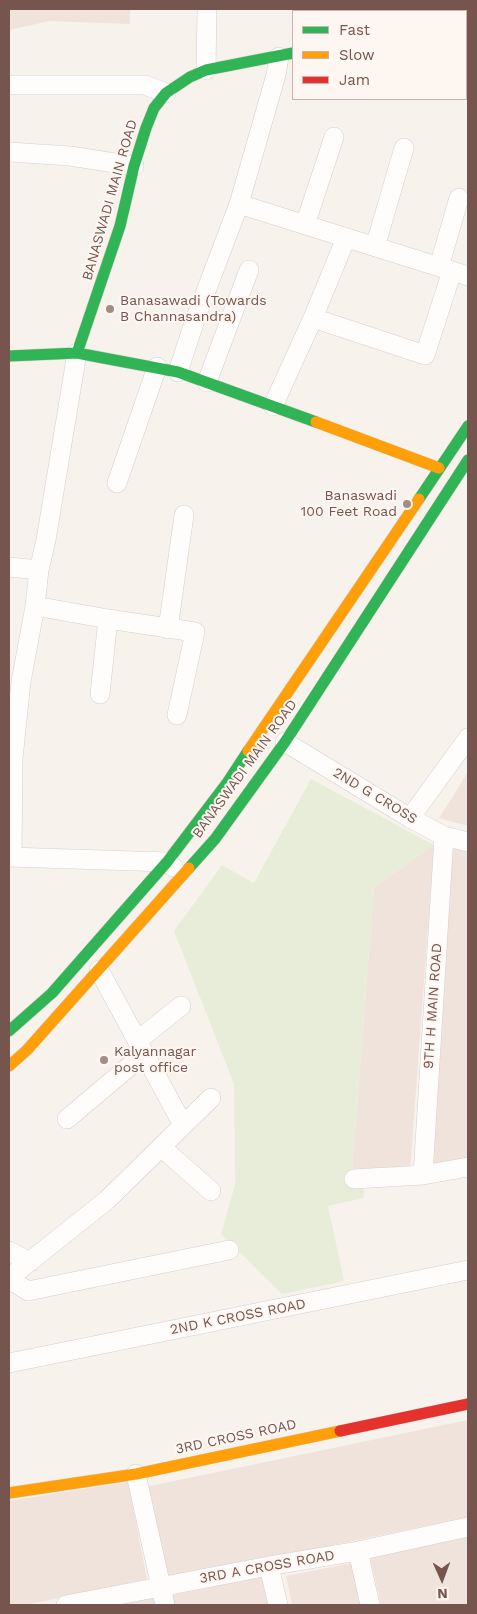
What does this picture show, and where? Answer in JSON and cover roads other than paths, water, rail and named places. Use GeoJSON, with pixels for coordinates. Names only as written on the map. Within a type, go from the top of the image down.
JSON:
{"type":"FeatureCollection","features":[{"type":"Feature","properties":{"kind":"main road","name":"BANASWADI MAIN ROAD"},"geometry":{"type":"LineString","coordinates":[[77,353],[120,226],[134,166],[154,108],[166,94],[190,77],[206,70],[286,55]]}},
{"type":"Feature","properties":{"kind":"main road"},"geometry":{"type":"LineString","coordinates":[[9,356],[77,353],[178,372],[439,468]]}},
{"type":"Feature","properties":{"kind":"main road","name":"BANASWADI MAIN ROAD"},"geometry":{"type":"LineString","coordinates":[[9,1031],[52,993],[167,862],[227,784],[468,426]]}},
{"type":"Feature","properties":{"kind":"main road","name":"BANASWADI MAIN ROAD"},"geometry":{"type":"LineString","coordinates":[[9,1066],[27,1050],[215,840],[285,742],[468,460]]}},
{"type":"Feature","properties":{"kind":"main road","name":"3RD CROSS ROAD"},"geometry":{"type":"LineString","coordinates":[[10,1487],[136,1474],[468,1404]]}},
{"type":"Feature","properties":{"kind":"street"},"geometry":{"type":"LineString","coordinates":[[206,70],[207,9]]}},
{"type":"Feature","properties":{"kind":"street"},"geometry":{"type":"LineString","coordinates":[[178,372],[195,320],[239,204],[276,74],[286,55]]}},
{"type":"Feature","properties":{"kind":"street"},"geometry":{"type":"LineString","coordinates":[[9,85],[145,86],[166,94]]}},
{"type":"Feature","properties":{"kind":"street"},"geometry":{"type":"LineString","coordinates":[[305,225],[334,136]]}},
{"type":"Feature","properties":{"kind":"street"},"geometry":{"type":"LineString","coordinates":[[376,247],[404,148]]}},
{"type":"Feature","properties":{"kind":"street"},"geometry":{"type":"LineString","coordinates":[[9,152],[70,156],[134,166]]}},
{"type":"Feature","properties":{"kind":"street"},"geometry":{"type":"LineString","coordinates":[[313,318],[425,355],[453,272],[459,198]]}},
{"type":"Feature","properties":{"kind":"street"},"geometry":{"type":"LineString","coordinates":[[239,204],[453,272]]}},
{"type":"Feature","properties":{"kind":"street"},"geometry":{"type":"LineString","coordinates":[[273,406],[313,318],[346,238]]}},
{"type":"Feature","properties":{"kind":"street"},"geometry":{"type":"LineString","coordinates":[[207,382],[249,270]]}},
{"type":"Feature","properties":{"kind":"street"},"geometry":{"type":"LineString","coordinates":[[77,353],[46,540],[39,570],[35,606],[15,682],[11,758],[10,857],[167,862],[183,875]]}},
{"type":"Feature","properties":{"kind":"street"},"geometry":{"type":"LineString","coordinates":[[117,483],[157,367]]}},
{"type":"Feature","properties":{"kind":"street"},"geometry":{"type":"LineString","coordinates":[[168,629],[184,515]]}},
{"type":"Feature","properties":{"kind":"street"},"geometry":{"type":"LineString","coordinates":[[9,567],[39,570]]}},
{"type":"Feature","properties":{"kind":"street"},"geometry":{"type":"LineString","coordinates":[[35,606],[108,620],[195,632],[177,715]]}},
{"type":"Feature","properties":{"kind":"street"},"geometry":{"type":"LineString","coordinates":[[100,694],[108,620]]}},
{"type":"Feature","properties":{"kind":"street"},"geometry":{"type":"LineString","coordinates":[[410,818],[461,759],[468,738]]}},
{"type":"Feature","properties":{"kind":"street","name":"2ND G CROSS"},"geometry":{"type":"LineString","coordinates":[[285,742],[410,818],[444,836],[468,842]]}},
{"type":"Feature","properties":{"kind":"street","name":"9TH H MAIN ROAD"},"geometry":{"type":"LineString","coordinates":[[423,1176],[444,836]]}},
{"type":"Feature","properties":{"kind":"street"},"geometry":{"type":"LineString","coordinates":[[99,970],[183,1125]]}},
{"type":"Feature","properties":{"kind":"street"},"geometry":{"type":"LineString","coordinates":[[67,1119],[181,1006]]}},
{"type":"Feature","properties":{"kind":"street"},"geometry":{"type":"LineString","coordinates":[[211,1098],[107,1200],[9,1278],[28,1291],[229,1250]]}},
{"type":"Feature","properties":{"kind":"street"},"geometry":{"type":"LineString","coordinates":[[161,1147],[211,1191]]}},
{"type":"Feature","properties":{"kind":"street"},"geometry":{"type":"LineString","coordinates":[[354,1179],[423,1176],[468,1167]]}},
{"type":"Feature","properties":{"kind":"street"},"geometry":{"type":"LineString","coordinates":[[9,1251],[30,1262]]}},
{"type":"Feature","properties":{"kind":"street","name":"2ND K CROSS ROAD"},"geometry":{"type":"LineString","coordinates":[[9,1363],[468,1270]]}},
{"type":"Feature","properties":{"kind":"street"},"geometry":{"type":"LineString","coordinates":[[136,1474],[166,1605]]}},
{"type":"Feature","properties":{"kind":"street","name":"3RD A CROSS ROAD"},"geometry":{"type":"LineString","coordinates":[[66,1605],[358,1551],[468,1527]]}},
{"type":"Feature","properties":{"kind":"street"},"geometry":{"type":"LineString","coordinates":[[358,1551],[370,1605]]}},
{"type":"Feature","properties":{"kind":"street"},"geometry":{"type":"LineString","coordinates":[[269,1566],[278,1605]]}},
{"type":"Feature","properties":{"kind":"place","name":"Banasawadi (Towards B Channasandra)"},"geometry":{"type":"Point","coordinates":[110,309]}},
{"type":"Feature","properties":{"kind":"place","name":"Banaswadi 100 Feet Road"},"geometry":{"type":"Point","coordinates":[407,504]}},
{"type":"Feature","properties":{"kind":"place","name":"Kalyannagar post office"},"geometry":{"type":"Point","coordinates":[104,1060]}}]}
